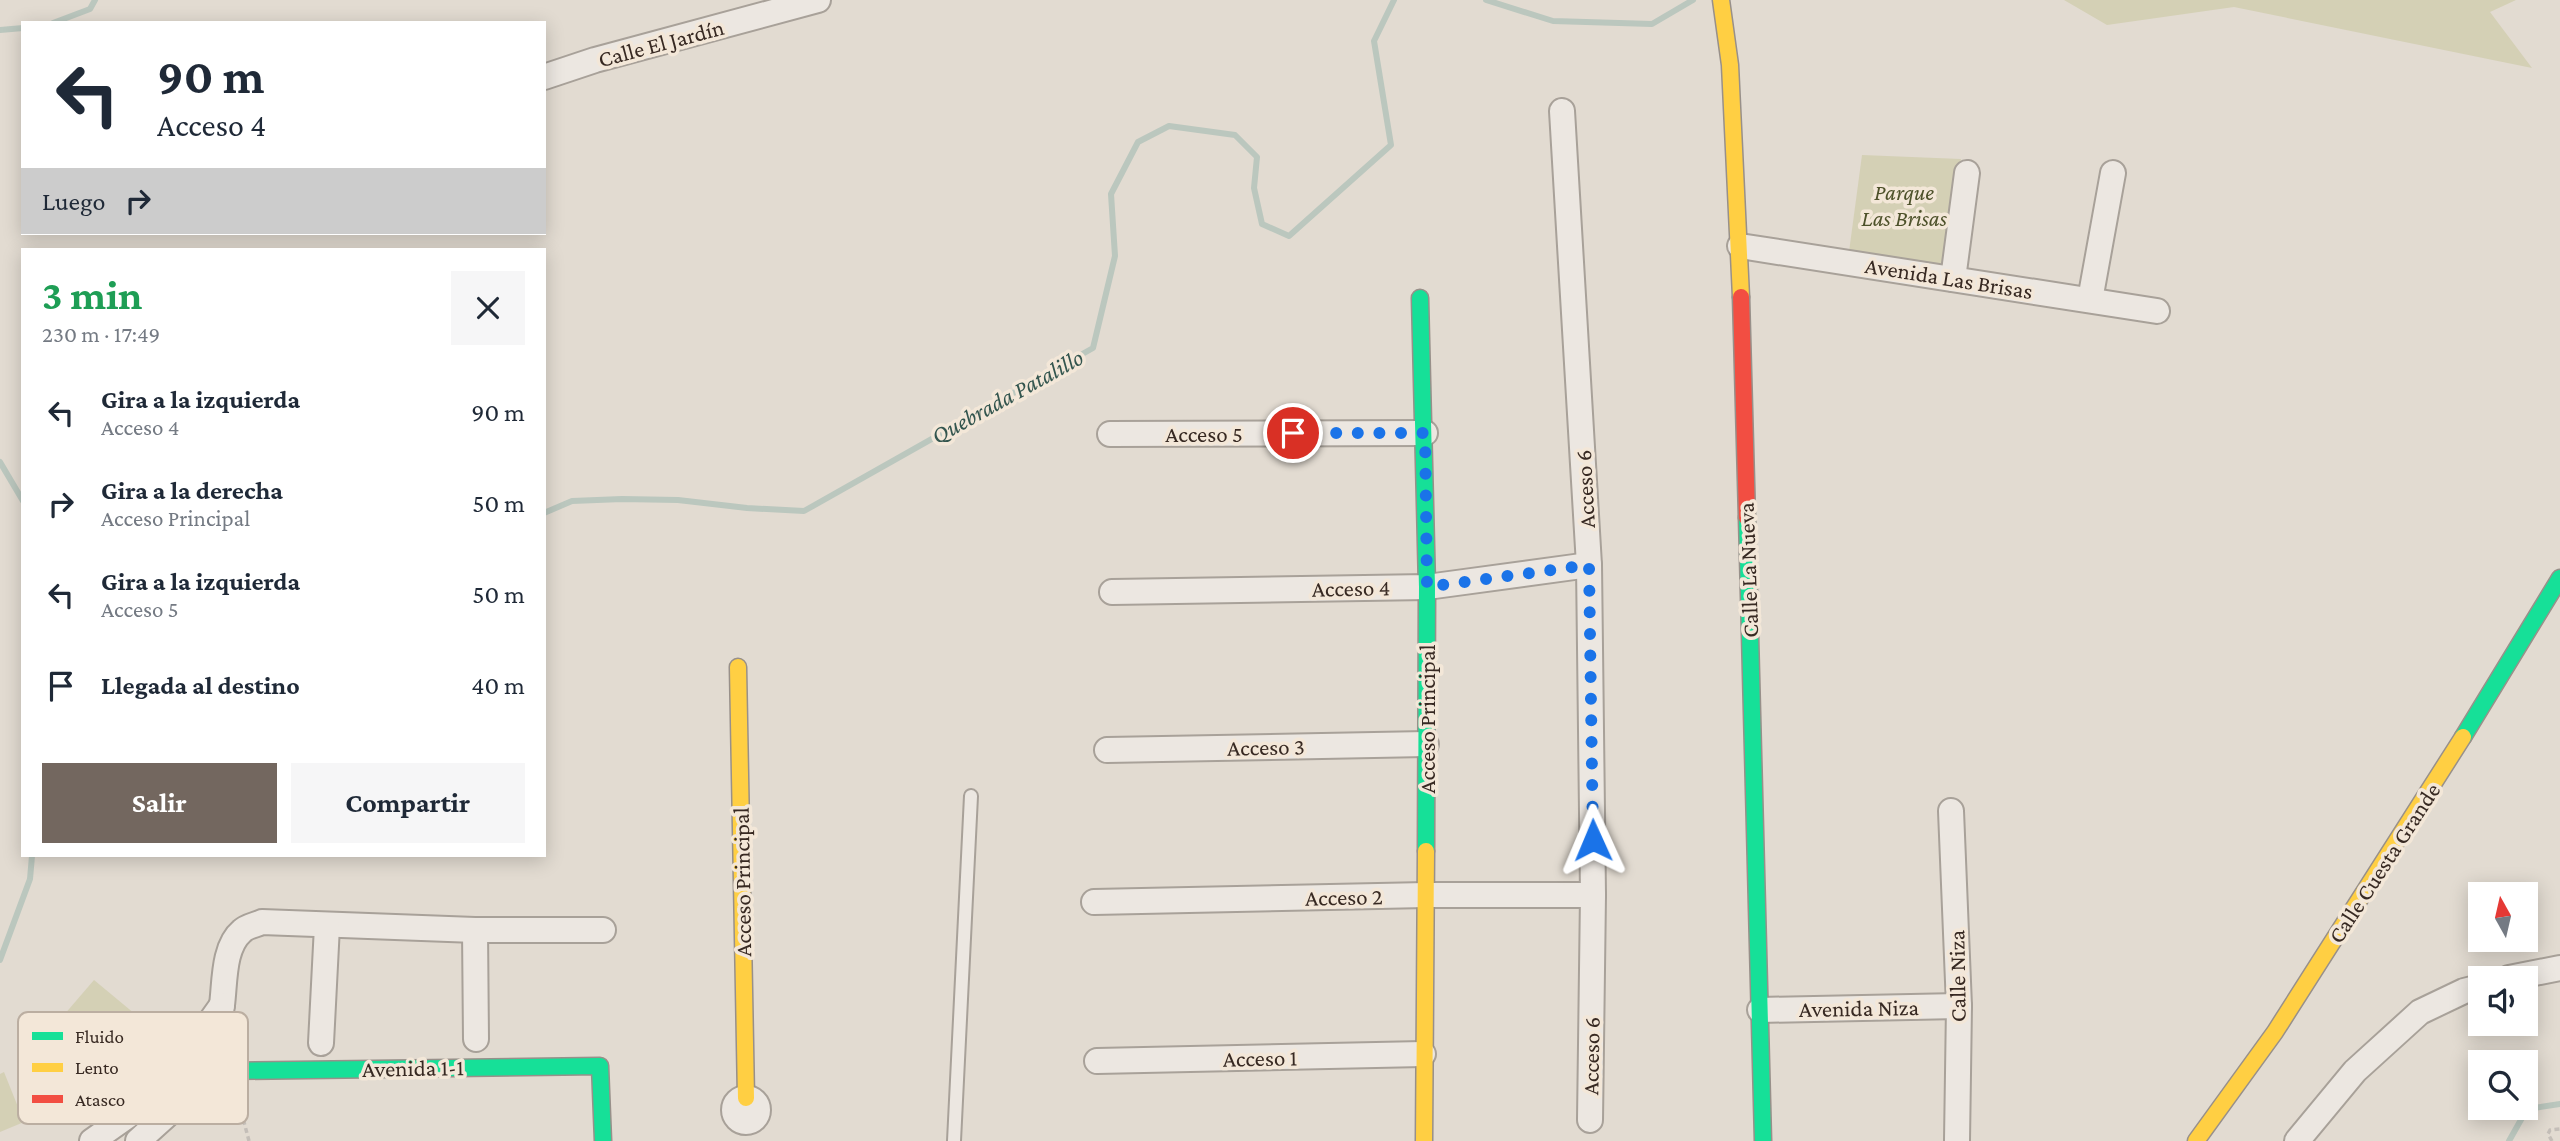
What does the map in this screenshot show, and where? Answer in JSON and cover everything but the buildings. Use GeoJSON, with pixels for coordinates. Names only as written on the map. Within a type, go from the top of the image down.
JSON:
{"type":"FeatureCollection","features":[{"type":"Feature","properties":{"kind":"street","name":"Calle El Jardín"},"geometry":{"type":"LineString","coordinates":[[546,76],[595,60],[818,0]]}},
{"type":"Feature","properties":{"kind":"street","name":"Calle La Nueva"},"geometry":{"type":"LineString","coordinates":[[1721,0],[1730,65],[1740,246],[1763,1141]]}},
{"type":"Feature","properties":{"kind":"street","name":"Acceso 6"},"geometry":{"type":"LineString","coordinates":[[1562,111],[1589,565],[1594,895],[1590,1120]]}},
{"type":"Feature","properties":{"kind":"street"},"geometry":{"type":"LineString","coordinates":[[1953,279],[1967,173]]}},
{"type":"Feature","properties":{"kind":"street"},"geometry":{"type":"LineString","coordinates":[[2090,300],[2113,173]]}},
{"type":"Feature","properties":{"kind":"street","name":"Avenida Las Brisas"},"geometry":{"type":"LineString","coordinates":[[1740,246],[2157,311]]}},
{"type":"Feature","properties":{"kind":"street","name":"Acceso Principal"},"geometry":{"type":"LineString","coordinates":[[1420,298],[1427,587],[1424,1141]]}},
{"type":"Feature","properties":{"kind":"street","name":"Acceso 5"},"geometry":{"type":"LineString","coordinates":[[1110,434],[1425,433]]}},
{"type":"Feature","properties":{"kind":"street","name":"Acceso 4"},"geometry":{"type":"LineString","coordinates":[[1112,592],[1427,587],[1589,565]]}},
{"type":"Feature","properties":{"kind":"street","name":"Calle Cuesta Grande"},"geometry":{"type":"LineString","coordinates":[[2196,1141],[2275,1032],[2415,815],[2560,578]]}},
{"type":"Feature","properties":{"kind":"street","name":"Acceso Principal"},"geometry":{"type":"LineString","coordinates":[[738,667],[746,1098]]}},
{"type":"Feature","properties":{"kind":"street","name":"Acceso 3"},"geometry":{"type":"LineString","coordinates":[[1107,750],[1426,744]]}},
{"type":"Feature","properties":{"kind":"street","name":"Calle Niza"},"geometry":{"type":"LineString","coordinates":[[1951,811],[1959,1006],[1957,1141]]}},
{"type":"Feature","properties":{"kind":"street","name":"Acceso 2"},"geometry":{"type":"LineString","coordinates":[[1094,902],[1426,895],[1594,895]]}},
{"type":"Feature","properties":{"kind":"street"},"geometry":{"type":"LineString","coordinates":[[219,1012],[228,957],[234,940],[244,929],[262,922],[475,930],[603,930]]}},
{"type":"Feature","properties":{"kind":"street"},"geometry":{"type":"LineString","coordinates":[[321,1043],[327,926]]}},
{"type":"Feature","properties":{"kind":"street"},"geometry":{"type":"LineString","coordinates":[[475,930],[476,1039]]}},
{"type":"Feature","properties":{"kind":"street"},"geometry":{"type":"LineString","coordinates":[[2538,972],[2560,968]]}},
{"type":"Feature","properties":{"kind":"street"},"geometry":{"type":"LineString","coordinates":[[2297,1141],[2355,1071],[2420,1012],[2468,990]]}},
{"type":"Feature","properties":{"kind":"street","name":"Avenida Niza"},"geometry":{"type":"LineString","coordinates":[[1760,1010],[1959,1006]]}},
{"type":"Feature","properties":{"kind":"street","name":"Acceso 1"},"geometry":{"type":"LineString","coordinates":[[1097,1061],[1423,1054]]}},
{"type":"Feature","properties":{"kind":"street","name":"Avenida 1-1"},"geometry":{"type":"LineString","coordinates":[[248,1077],[600,1066],[603,1141]]}},
{"type":"Feature","properties":{"kind":"street"},"geometry":{"type":"LineString","coordinates":[[746,1098],[754,1100],[759,1111],[746,1132]]}},
{"type":"Feature","properties":{"kind":"street"},"geometry":{"type":"LineString","coordinates":[[92,1141],[116,1124]]}},
{"type":"Feature","properties":{"kind":"street"},"geometry":{"type":"LineString","coordinates":[[138,1141],[157,1124]]}},
{"type":"Feature","properties":{"kind":"lane"},"geometry":{"type":"LineString","coordinates":[[954,1141],[971,796]]}},
{"type":"Feature","properties":{"kind":"path"},"geometry":{"type":"LineString","coordinates":[[245,1124],[249,1141]]}},
{"type":"Feature","properties":{"kind":"path"},"geometry":{"type":"LineString","coordinates":[[2552,1141],[2548,1134],[2550,1130],[2560,1129]]}},
{"type":"Feature","properties":{"kind":"green space"},"geometry":{"type":"Polygon","coordinates":[[[2064,0],[2516,0],[2490,12],[2532,68],[2234,7],[2107,25],[2064,0]]]}},
{"type":"Feature","properties":{"kind":"green space","name":"Parque Las Brisas"},"geometry":{"type":"Polygon","coordinates":[[[1862,155],[1961,159],[1944,266],[1849,252],[1862,155]]]}},
{"type":"Feature","properties":{"kind":"green space"},"geometry":{"type":"Polygon","coordinates":[[[94,980],[133,1012],[67,1012],[94,980]]]}},
{"type":"Feature","properties":{"kind":"green space"},"geometry":{"type":"Polygon","coordinates":[[[4,1072],[18,1107],[19,1124],[0,1132],[0,1074],[4,1072]]]}},
{"type":"Feature","properties":{"kind":"waterway"},"geometry":{"type":"LineString","coordinates":[[58,21],[90,9],[95,0]]}},
{"type":"Feature","properties":{"kind":"waterway","name":"Quebrada Patalillo"},"geometry":{"type":"LineString","coordinates":[[546,512],[572,501],[622,499],[678,500],[804,511],[1093,348],[1115,256],[1111,194],[1138,142],[1169,126],[1235,135],[1257,157],[1254,188],[1262,224],[1289,236],[1391,145],[1374,41],[1394,0]]}},
{"type":"Feature","properties":{"kind":"waterway","name":"Quebrada Patalillo"},"geometry":{"type":"LineString","coordinates":[[1486,0],[1553,21],[1652,24],[1693,0]]}},
{"type":"Feature","properties":{"kind":"waterway"},"geometry":{"type":"LineString","coordinates":[[0,30],[21,28]]}},
{"type":"Feature","properties":{"kind":"waterway"},"geometry":{"type":"LineString","coordinates":[[0,462],[21,498]]}},
{"type":"Feature","properties":{"kind":"waterway","name":"Quebrada Patalillo"},"geometry":{"type":"LineString","coordinates":[[0,960],[30,879],[32,857]]}},
{"type":"Feature","properties":{"kind":"waterway"},"geometry":{"type":"LineString","coordinates":[[2509,1141],[2527,1109],[2560,1104]]}},
{"type":"Feature","properties":{"kind":"traffic: fast"},"geometry":{"type":"LineString","coordinates":[[1420,298],[1427,587],[1426,851]]}},
{"type":"Feature","properties":{"kind":"traffic: fast"},"geometry":{"type":"LineString","coordinates":[[1747,518],[1763,1141]]}},
{"type":"Feature","properties":{"kind":"traffic: fast"},"geometry":{"type":"LineString","coordinates":[[2463,737],[2560,578]]}},
{"type":"Feature","properties":{"kind":"traffic: fast"},"geometry":{"type":"LineString","coordinates":[[248,1071],[600,1066],[603,1141]]}},
{"type":"Feature","properties":{"kind":"traffic: slow"},"geometry":{"type":"LineString","coordinates":[[1721,0],[1730,65],[1741,297]]}},
{"type":"Feature","properties":{"kind":"traffic: slow"},"geometry":{"type":"LineString","coordinates":[[738,667],[746,1098]]}},
{"type":"Feature","properties":{"kind":"traffic: slow"},"geometry":{"type":"LineString","coordinates":[[2196,1141],[2275,1032],[2463,737]]}},
{"type":"Feature","properties":{"kind":"traffic: slow"},"geometry":{"type":"LineString","coordinates":[[1424,1141],[1426,851]]}},
{"type":"Feature","properties":{"kind":"traffic: jam"},"geometry":{"type":"LineString","coordinates":[[1741,297],[1747,518]]}},
{"type":"Feature","properties":{"kind":"route"},"geometry":{"type":"LineString","coordinates":[[1293,433],[1425,433],[1427,587],[1589,565],[1593,840]]}}]}
